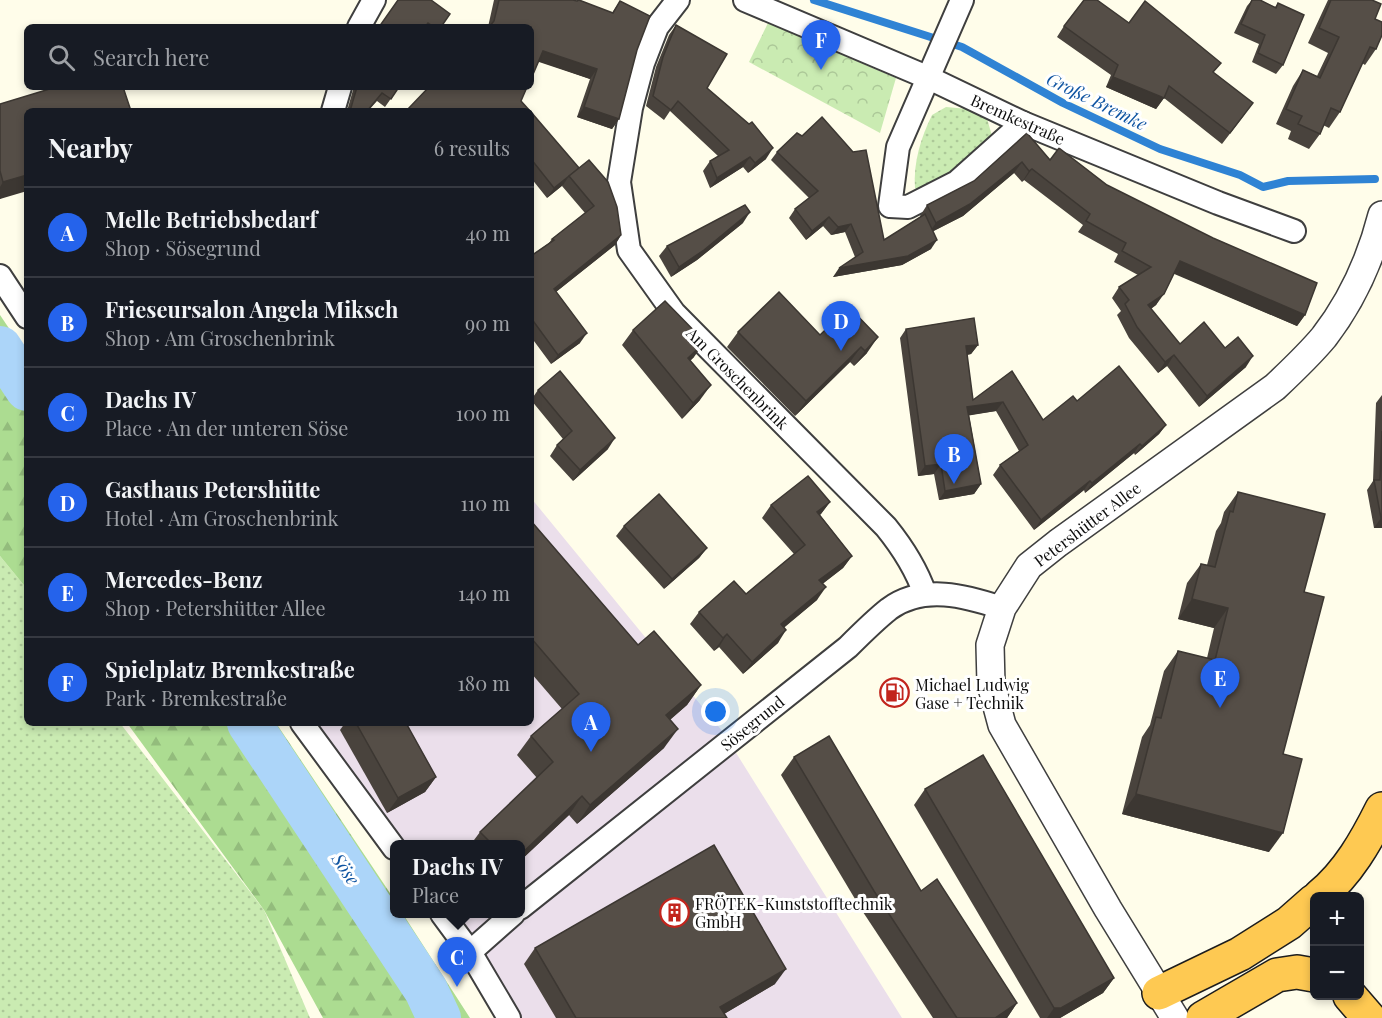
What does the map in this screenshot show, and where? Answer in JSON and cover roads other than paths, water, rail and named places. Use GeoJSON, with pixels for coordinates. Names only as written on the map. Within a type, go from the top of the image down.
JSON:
{"type":"FeatureCollection","features":[{"type":"Feature","properties":{"kind":"highway"},"geometry":{"type":"LineString","coordinates":[[1326,892],[1337,882],[1367,837],[1382,809]]}},
{"type":"Feature","properties":{"kind":"highway"},"geometry":{"type":"LineString","coordinates":[[1167,1005],[1289,923],[1310,905]]}},
{"type":"Feature","properties":{"kind":"highway"},"geometry":{"type":"LineString","coordinates":[[1203,1018],[1277,975],[1297,972],[1310,974]]}},
{"type":"Feature","properties":{"kind":"highway"},"geometry":{"type":"LineString","coordinates":[[1353,1000],[1369,1018]]}},
{"type":"Feature","properties":{"kind":"street"},"geometry":{"type":"LineString","coordinates":[[361,24],[374,0]]}},
{"type":"Feature","properties":{"kind":"street","name":"Am Groschenbrink"},"geometry":{"type":"LineString","coordinates":[[678,0],[657,27],[643,63],[631,108],[619,182],[629,250],[674,313],[886,527],[900,544],[917,572],[925,594]]}},
{"type":"Feature","properties":{"kind":"street","name":"Bremkestraße"},"geometry":{"type":"LineString","coordinates":[[745,0],[928,78],[1023,123],[1218,203],[1294,231]]}},
{"type":"Feature","properties":{"kind":"street"},"geometry":{"type":"LineString","coordinates":[[962,0],[898,147],[890,206],[908,207],[957,182],[1023,123]]}},
{"type":"Feature","properties":{"kind":"street"},"geometry":{"type":"LineString","coordinates":[[334,108],[339,90]]}},
{"type":"Feature","properties":{"kind":"street","name":"Petershütter Allee"},"geometry":{"type":"LineString","coordinates":[[1167,1005],[1096,890],[1002,725],[991,684],[990,645],[1002,608],[1029,566],[1275,387],[1304,360],[1347,302],[1365,264],[1382,215]]}},
{"type":"Feature","properties":{"kind":"street"},"geometry":{"type":"LineString","coordinates":[[0,276],[24,312]]}},
{"type":"Feature","properties":{"kind":"street","name":"Sösegrund"},"geometry":{"type":"LineString","coordinates":[[525,904],[848,647],[890,608],[925,594],[947,594],[1002,608]]}},
{"type":"Feature","properties":{"kind":"street"},"geometry":{"type":"LineString","coordinates":[[304,726],[390,843]]}},
{"type":"Feature","properties":{"kind":"street"},"geometry":{"type":"LineString","coordinates":[[445,918],[470,952],[509,1018]]}},
{"type":"Feature","properties":{"kind":"street"},"geometry":{"type":"LineString","coordinates":[[470,952],[508,918]]}},
{"type":"Feature","properties":{"kind":"waterway","name":"Große Bremke"},"geometry":{"type":"LineString","coordinates":[[814,0],[962,47],[1063,103],[1160,149],[1240,175],[1263,187],[1288,181],[1375,179]]}},
{"type":"Feature","properties":{"kind":"waterway","name":"Söse"},"geometry":{"type":"LineString","coordinates":[[0,348],[24,384]]}},
{"type":"Feature","properties":{"kind":"waterway","name":"Söse"},"geometry":{"type":"LineString","coordinates":[[251,726],[426,990],[439,1018]]}},
{"type":"Feature","properties":{"kind":"place","name":"Spielplatz Bremkestraße"},"geometry":{"type":"Point","coordinates":[821,70]}},
{"type":"Feature","properties":{"kind":"place","name":"Gasthaus Petershütte"},"geometry":{"type":"Point","coordinates":[841,351]}},
{"type":"Feature","properties":{"kind":"place","name":"Frieseursalon Angela Miksch"},"geometry":{"type":"Point","coordinates":[954,484]}},
{"type":"Feature","properties":{"kind":"place","name":"Michael Ludwig Gase + Technik"},"geometry":{"type":"Point","coordinates":[894,693]}},
{"type":"Feature","properties":{"kind":"place","name":"Mercedes-Benz"},"geometry":{"type":"Point","coordinates":[1220,708]}},
{"type":"Feature","properties":{"kind":"place","name":"Melle Betriebsbedarf"},"geometry":{"type":"Point","coordinates":[591,752]}},
{"type":"Feature","properties":{"kind":"place","name":"FRÖTEK-Kunststofftechnik GmbH"},"geometry":{"type":"Point","coordinates":[674,912]}},
{"type":"Feature","properties":{"kind":"place","name":"Dachs IV"},"geometry":{"type":"Point","coordinates":[457,987]}}]}
